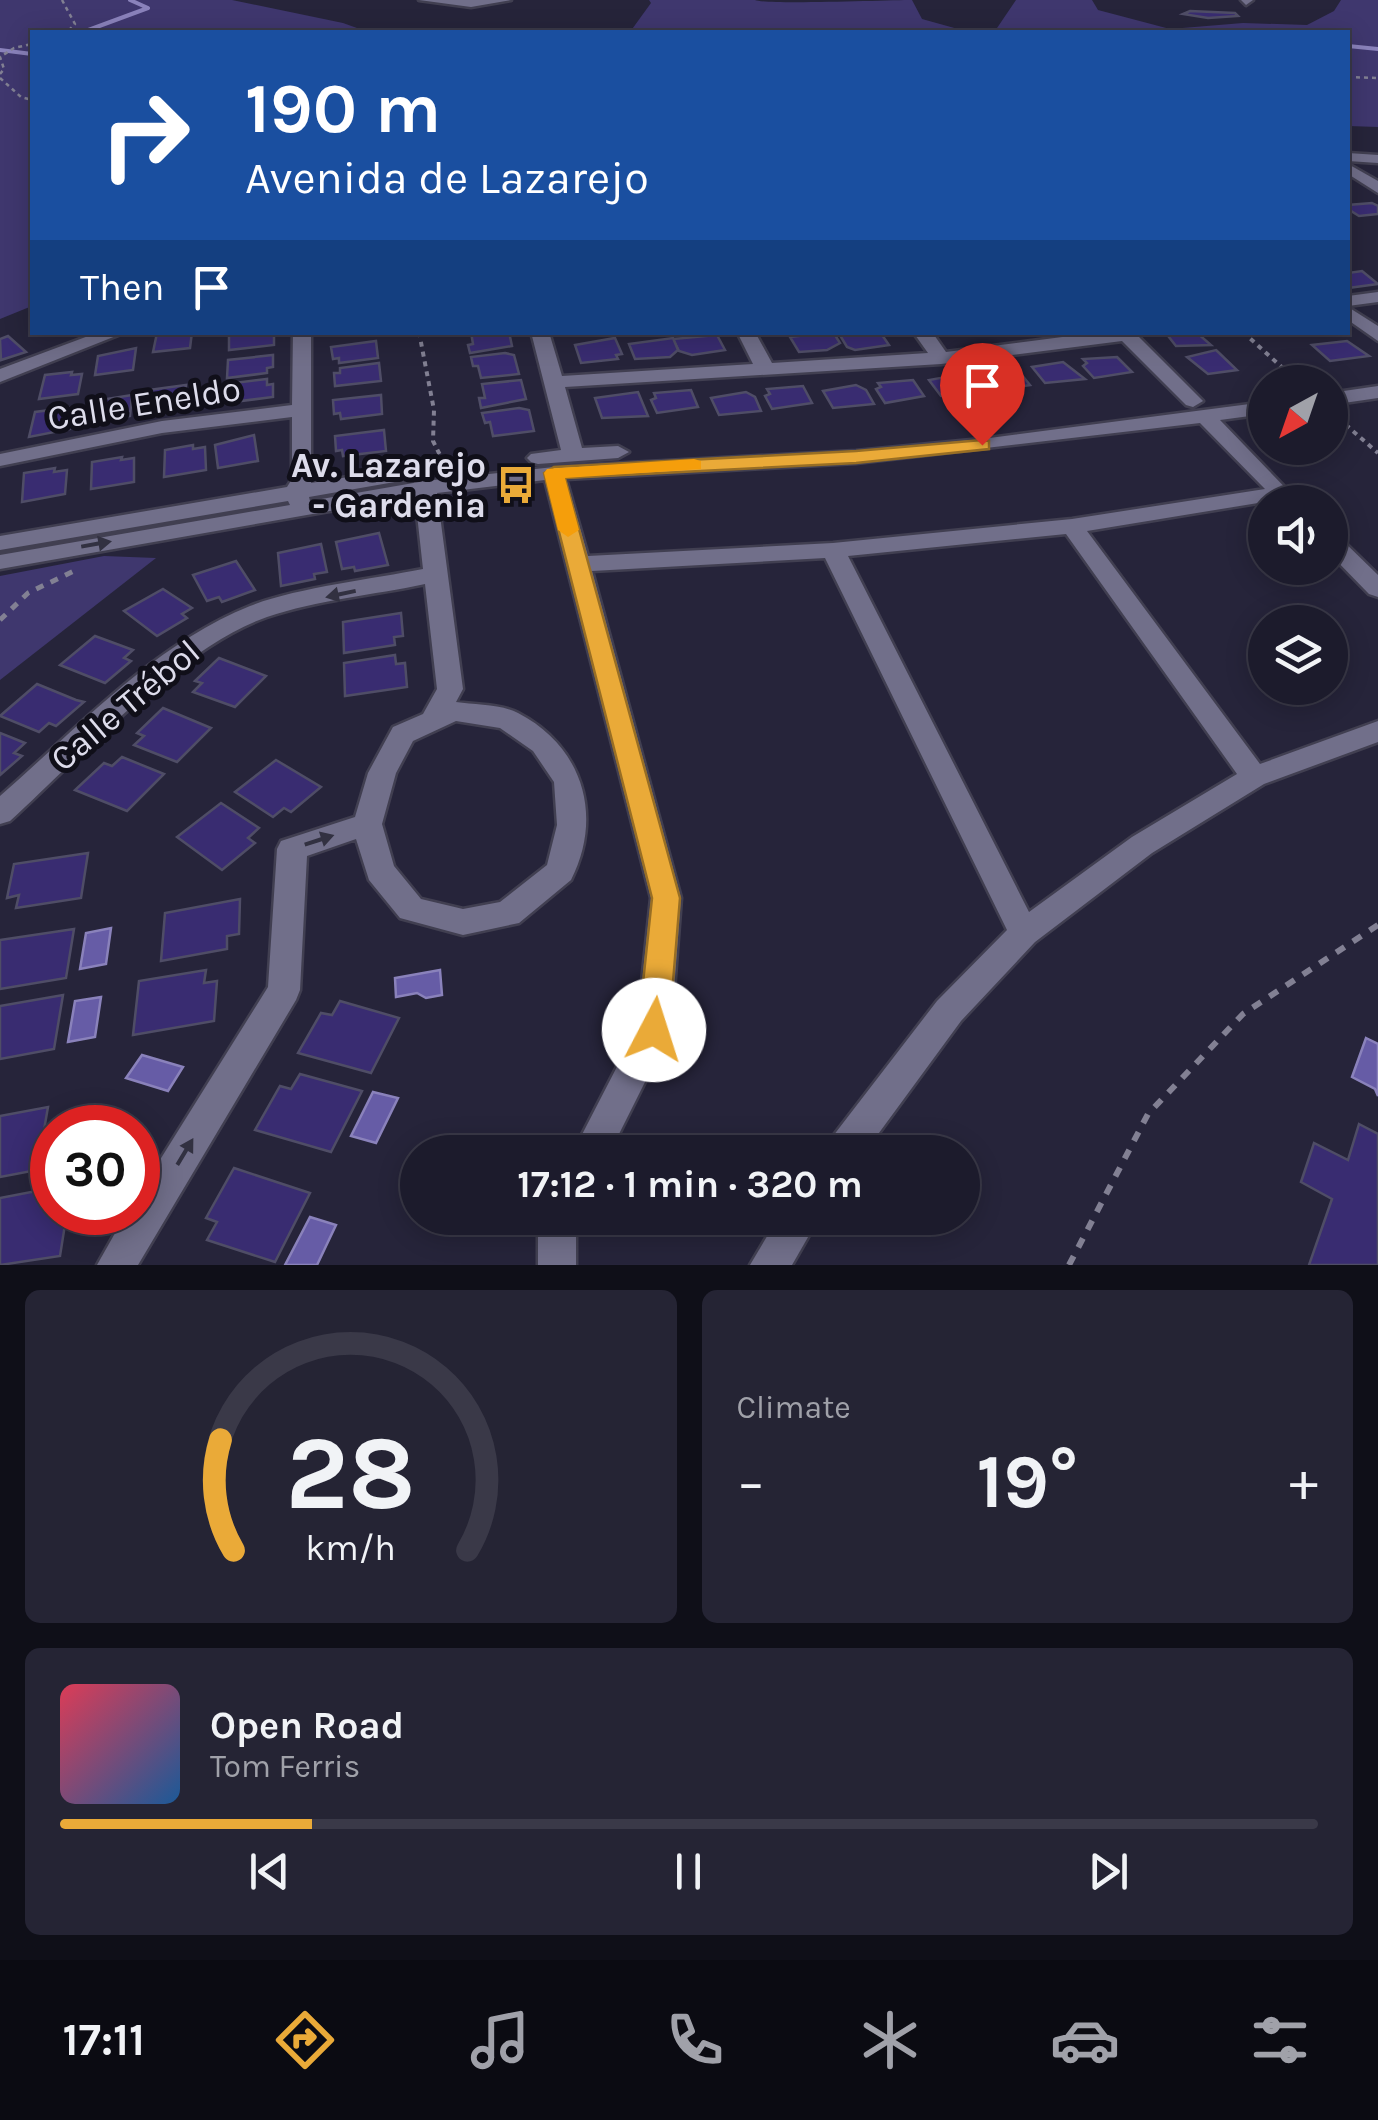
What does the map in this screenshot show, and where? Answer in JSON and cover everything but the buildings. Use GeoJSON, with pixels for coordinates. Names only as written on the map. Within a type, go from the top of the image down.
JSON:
{"type":"FeatureCollection","features":[{"type":"Feature","properties":{"kind":"street"},"geometry":{"type":"LineString","coordinates":[[425,0],[470,4],[505,0]]}},
{"type":"Feature","properties":{"kind":"street"},"geometry":{"type":"LineString","coordinates":[[1350,158],[1378,159]]}},
{"type":"Feature","properties":{"kind":"street"},"geometry":{"type":"LineString","coordinates":[[1350,169],[1378,188]]}},
{"type":"Feature","properties":{"kind":"street"},"geometry":{"type":"LineString","coordinates":[[1350,301],[1378,297]]}},
{"type":"Feature","properties":{"kind":"street"},"geometry":{"type":"LineString","coordinates":[[1350,314],[1378,335]]}},
{"type":"Feature","properties":{"kind":"street"},"geometry":{"type":"LineString","coordinates":[[0,376],[109,335]]}},
{"type":"Feature","properties":{"kind":"street"},"geometry":{"type":"LineString","coordinates":[[299,499],[303,479],[302,335]]}},
{"type":"Feature","properties":{"kind":"street"},"geometry":{"type":"LineString","coordinates":[[541,335],[554,382],[577,564],[666,898],[654,1030],[599,1135]]}},
{"type":"Feature","properties":{"kind":"street"},"geometry":{"type":"LineString","coordinates":[[748,335],[766,370]]}},
{"type":"Feature","properties":{"kind":"street"},"geometry":{"type":"LineString","coordinates":[[924,335],[941,358]]}},
{"type":"Feature","properties":{"kind":"street"},"geometry":{"type":"LineString","coordinates":[[554,382],[941,358],[1117,335]]}},
{"type":"Feature","properties":{"kind":"street"},"geometry":{"type":"LineString","coordinates":[[1126,335],[1273,485]]}},
{"type":"Feature","properties":{"kind":"street"},"geometry":{"type":"LineString","coordinates":[[1348,381],[1378,377]]}},
{"type":"Feature","properties":{"kind":"street"},"geometry":{"type":"LineString","coordinates":[[1348,403],[1378,392]]}},
{"type":"Feature","properties":{"kind":"street"},"geometry":{"type":"LineString","coordinates":[[0,562],[442,468],[856,457],[982,445],[1248,396]]}},
{"type":"Feature","properties":{"kind":"street"},"geometry":{"type":"LineString","coordinates":[[1199,408],[1248,408]]}},
{"type":"Feature","properties":{"kind":"street","name":"Calle Eneldo"},"geometry":{"type":"LineString","coordinates":[[0,460],[162,427],[300,410]]}},
{"type":"Feature","properties":{"kind":"street"},"geometry":{"type":"LineString","coordinates":[[0,542],[299,499],[425,488],[563,463]]}},
{"type":"Feature","properties":{"kind":"street"},"geometry":{"type":"LineString","coordinates":[[425,488],[450,688],[433,718]]}},
{"type":"Feature","properties":{"kind":"street"},"geometry":{"type":"LineString","coordinates":[[577,564],[833,550],[1072,526],[1248,503]]}},
{"type":"Feature","properties":{"kind":"street"},"geometry":{"type":"LineString","coordinates":[[1072,526],[1254,778]]}},
{"type":"Feature","properties":{"kind":"street"},"geometry":{"type":"LineString","coordinates":[[833,550],[1024,933]]}},
{"type":"Feature","properties":{"kind":"street"},"geometry":{"type":"LineString","coordinates":[[1348,560],[1378,589]]}},
{"type":"Feature","properties":{"kind":"street","name":"Calle Trébol"},"geometry":{"type":"LineString","coordinates":[[0,813],[166,666],[209,634],[262,610],[436,574]]}},
{"type":"Feature","properties":{"kind":"street"},"geometry":{"type":"LineString","coordinates":[[450,688],[480,714]]}},
{"type":"Feature","properties":{"kind":"street"},"geometry":{"type":"LineString","coordinates":[[453,710],[480,714],[507,719],[542,744],[568,780],[572,825],[560,870],[508,914],[463,922],[411,909],[380,871],[367,824],[382,773],[403,734],[453,710]]}},
{"type":"Feature","properties":{"kind":"street"},"geometry":{"type":"LineString","coordinates":[[856,1135],[949,1011],[1024,933],[1142,845],[1254,778],[1378,731]]}},
{"type":"Feature","properties":{"kind":"street"},"geometry":{"type":"LineString","coordinates":[[116,1265],[284,990],[292,849],[367,824]]}},
{"type":"Feature","properties":{"kind":"street"},"geometry":{"type":"LineString","coordinates":[[557,1235],[557,1265]]}},
{"type":"Feature","properties":{"kind":"street"},"geometry":{"type":"LineString","coordinates":[[769,1265],[789,1235]]}},
{"type":"Feature","properties":{"kind":"path"},"geometry":{"type":"LineString","coordinates":[[62,0],[75,24],[69,30]]}},
{"type":"Feature","properties":{"kind":"path"},"geometry":{"type":"LineString","coordinates":[[30,44],[0,57],[4,69],[0,76],[30,99]]}},
{"type":"Feature","properties":{"kind":"path"},"geometry":{"type":"LineString","coordinates":[[1350,77],[1378,78]]}},
{"type":"Feature","properties":{"kind":"path"},"geometry":{"type":"LineString","coordinates":[[420,335],[434,410],[432,441],[442,468]]}},
{"type":"Feature","properties":{"kind":"path"},"geometry":{"type":"LineString","coordinates":[[1247,335],[1280,365]]}},
{"type":"Feature","properties":{"kind":"path"},"geometry":{"type":"LineString","coordinates":[[1348,422],[1378,453]]}},
{"type":"Feature","properties":{"kind":"path"},"geometry":{"type":"LineString","coordinates":[[0,620],[28,593],[80,568]]}},
{"type":"Feature","properties":{"kind":"path"},"geometry":{"type":"LineString","coordinates":[[1069,1265],[1148,1114],[1244,1014],[1378,925]]}},
{"type":"Feature","properties":{"kind":"shaded area"},"geometry":{"type":"Polygon","coordinates":[[[0,0],[232,0],[362,30],[30,30],[30,307],[0,319],[0,0]]]}},
{"type":"Feature","properties":{"kind":"shaded area"},"geometry":{"type":"Polygon","coordinates":[[[649,0],[912,0],[922,19],[976,30],[631,30],[651,3],[649,0]]]}},
{"type":"Feature","properties":{"kind":"shaded area"},"geometry":{"type":"Polygon","coordinates":[[[1016,0],[1092,0],[1098,10],[1170,29],[1243,23],[1307,25],[1334,11],[1341,0],[1378,0],[1378,127],[1350,126],[1350,30],[996,30],[1016,0]]]}},
{"type":"Feature","properties":{"kind":"shaded area"},"geometry":{"type":"Polygon","coordinates":[[[104,556],[156,558],[0,680],[0,576],[104,556]]]}},
{"type":"Feature","properties":{"kind":"shaded area"},"geometry":{"type":"Polygon","coordinates":[[[111,928],[106,964],[80,969],[86,933],[111,928]]]}},
{"type":"Feature","properties":{"kind":"shaded area"},"geometry":{"type":"Polygon","coordinates":[[[440,970],[442,995],[426,998],[417,993],[396,997],[395,978],[440,970]]]}},
{"type":"Feature","properties":{"kind":"shaded area"},"geometry":{"type":"Polygon","coordinates":[[[101,997],[95,1037],[68,1042],[75,1001],[101,997]]]}},
{"type":"Feature","properties":{"kind":"shaded area"},"geometry":{"type":"Polygon","coordinates":[[[1366,1038],[1378,1044],[1378,1096],[1375,1089],[1352,1077],[1366,1038]]]}},
{"type":"Feature","properties":{"kind":"shaded area"},"geometry":{"type":"Polygon","coordinates":[[[142,1055],[183,1067],[168,1091],[126,1078],[142,1055]]]}},
{"type":"Feature","properties":{"kind":"shaded area"},"geometry":{"type":"Polygon","coordinates":[[[373,1092],[398,1098],[376,1143],[351,1136],[373,1092]]]}},
{"type":"Feature","properties":{"kind":"shaded area"},"geometry":{"type":"Polygon","coordinates":[[[310,1217],[336,1225],[317,1265],[285,1265],[310,1217]]]}},
{"type":"Feature","properties":{"kind":"waterway"},"geometry":{"type":"LineString","coordinates":[[88,30],[148,8],[130,0]]}},
{"type":"Feature","properties":{"kind":"waterway"},"geometry":{"type":"LineString","coordinates":[[1350,46],[1378,49]]}},
{"type":"Feature","properties":{"kind":"waterway"},"geometry":{"type":"LineString","coordinates":[[0,50],[30,54]]}},
{"type":"Feature","properties":{"kind":"slow traffic"},"geometry":{"type":"LineString","coordinates":[[568,530],[554,473],[694,465]]}},
{"type":"Feature","properties":{"kind":"place","name":"Av. Lazarejo - Gardenia"},"geometry":{"type":"Point","coordinates":[516,485]}},
{"type":"Feature","properties":{"kind":"route"},"geometry":{"type":"LineString","coordinates":[[654,1030],[666,898],[554,473],[856,457],[982,445]]}}]}
